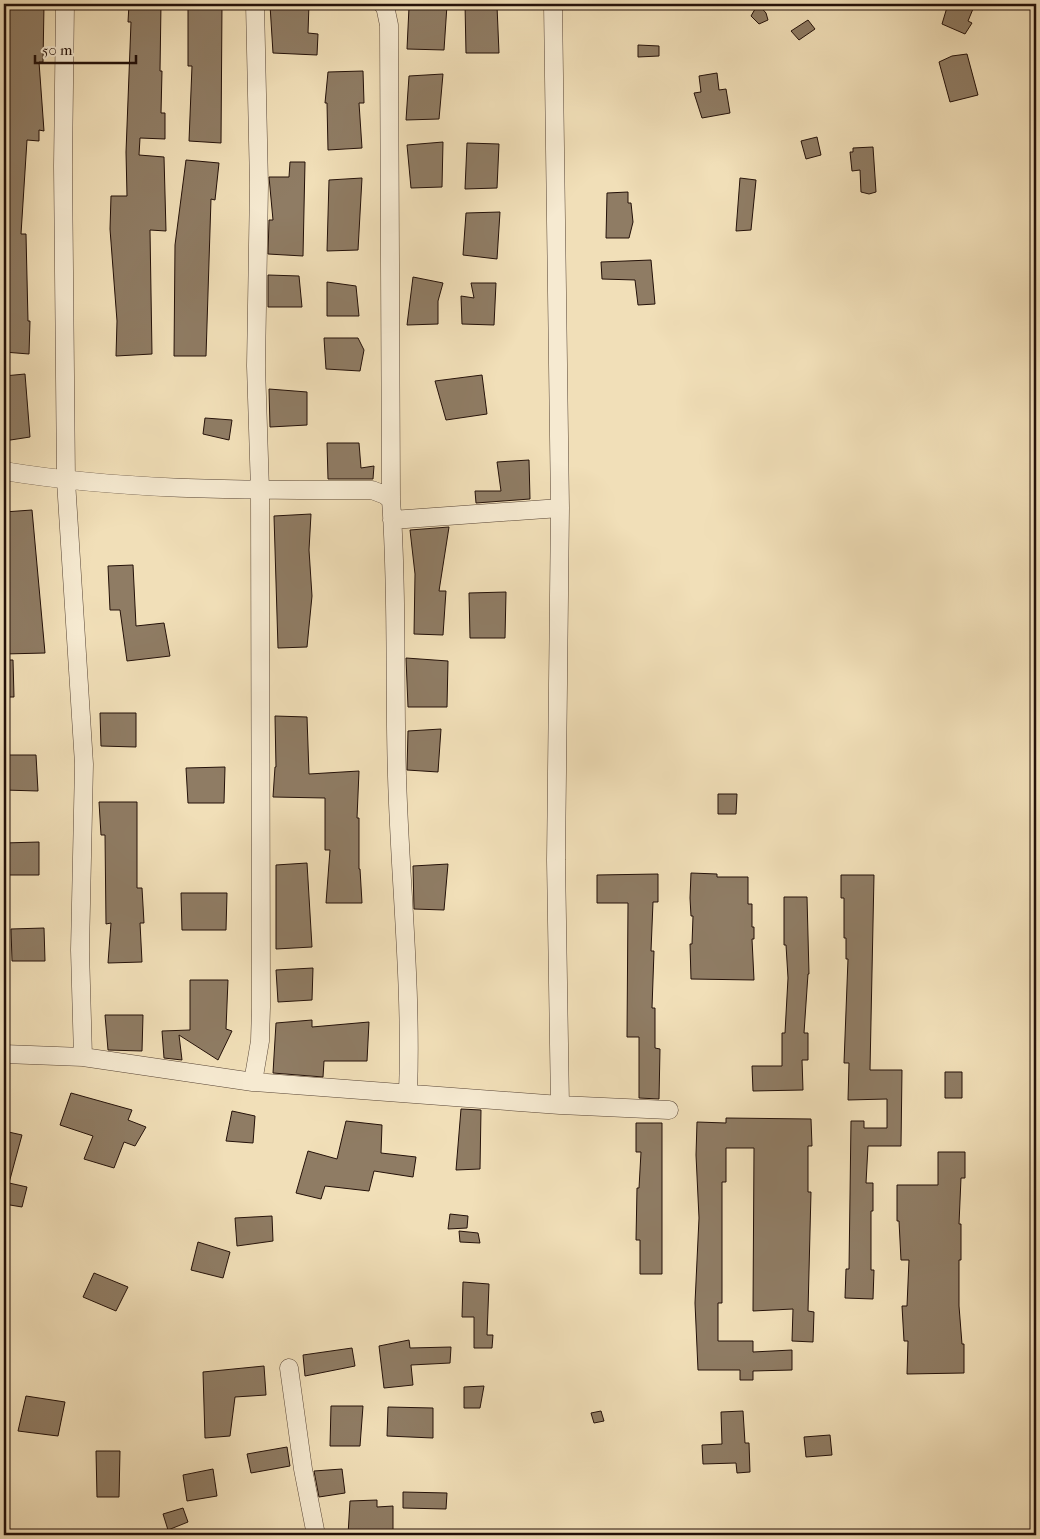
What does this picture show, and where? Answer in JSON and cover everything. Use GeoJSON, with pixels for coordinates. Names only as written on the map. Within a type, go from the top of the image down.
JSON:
{"type":"FeatureCollection","features":[{"type":"Feature","properties":{"kind":"street"},"geometry":{"type":"LineString","coordinates":[[65,4],[63,166],[66,481],[84,764],[80,950],[83,1057]]}},
{"type":"Feature","properties":{"kind":"street"},"geometry":{"type":"LineString","coordinates":[[253,1082],[260,1041],[261,1007],[260,490],[256,366],[259,185],[255,4]]}},
{"type":"Feature","properties":{"kind":"street"},"geometry":{"type":"LineString","coordinates":[[382,4],[385,6],[389,25],[391,500],[397,776],[401,884],[409,988],[408,1093]]}},
{"type":"Feature","properties":{"kind":"street"},"geometry":{"type":"LineString","coordinates":[[552,4],[560,508],[556,860],[560,1105]]}},
{"type":"Feature","properties":{"kind":"street"},"geometry":{"type":"LineString","coordinates":[[4,471],[66,481],[260,490],[372,490],[385,495],[391,500]]}},
{"type":"Feature","properties":{"kind":"street"},"geometry":{"type":"LineString","coordinates":[[392,520],[560,508]]}},
{"type":"Feature","properties":{"kind":"street"},"geometry":{"type":"LineString","coordinates":[[4,1054],[83,1057],[253,1082],[560,1105],[669,1110]]}},
{"type":"Feature","properties":{"kind":"street"},"geometry":{"type":"LineString","coordinates":[[288,1368],[303,1469],[316,1535]]}},
{"type":"Feature","properties":{"kind":"building"},"geometry":{"type":"Polygon","coordinates":[[[5,4],[44,5],[43,62],[39,62],[44,131],[39,130],[39,141],[27,140],[21,234],[26,234],[28,321],[30,321],[29,354],[4,352],[4,152],[9,152],[7,103],[4,103],[7,16],[5,16],[5,4]]]}},
{"type":"Feature","properties":{"kind":"building"},"geometry":{"type":"Polygon","coordinates":[[[129,4],[161,4],[161,113],[165,113],[165,139],[140,138],[139,155],[164,157],[166,231],[150,230],[152,354],[116,356],[117,321],[110,229],[111,196],[127,196],[126,152],[131,22],[128,22],[129,4]]]}},
{"type":"Feature","properties":{"kind":"building"},"geometry":{"type":"Polygon","coordinates":[[[188,4],[222,4],[221,143],[189,141],[192,66],[188,66],[188,4]]]}},
{"type":"Feature","properties":{"kind":"building"},"geometry":{"type":"Polygon","coordinates":[[[309,4],[308,33],[318,34],[317,55],[273,53],[270,5],[309,4]]]}},
{"type":"Feature","properties":{"kind":"building"},"geometry":{"type":"Polygon","coordinates":[[[465,4],[497,6],[499,53],[466,53],[465,4]]]}},
{"type":"Feature","properties":{"kind":"building"},"geometry":{"type":"Polygon","coordinates":[[[758,4],[766,13],[768,20],[759,24],[751,16],[758,4]]]}},
{"type":"Feature","properties":{"kind":"building"},"geometry":{"type":"Polygon","coordinates":[[[948,4],[975,4],[968,21],[972,23],[965,34],[942,24],[948,4]]]}},
{"type":"Feature","properties":{"kind":"building"},"geometry":{"type":"Polygon","coordinates":[[[447,5],[444,50],[407,49],[409,7],[447,5]]]}},
{"type":"Feature","properties":{"kind":"building"},"geometry":{"type":"Polygon","coordinates":[[[808,20],[815,29],[799,40],[791,31],[808,20]]]}},
{"type":"Feature","properties":{"kind":"building"},"geometry":{"type":"Polygon","coordinates":[[[638,45],[659,46],[659,56],[638,57],[638,45]]]}},
{"type":"Feature","properties":{"kind":"building"},"geometry":{"type":"Polygon","coordinates":[[[967,54],[978,95],[950,102],[939,62],[952,56],[967,54]]]}},
{"type":"Feature","properties":{"kind":"building"},"geometry":{"type":"Polygon","coordinates":[[[363,71],[364,103],[359,103],[362,148],[328,150],[327,103],[325,103],[328,72],[363,71]]]}},
{"type":"Feature","properties":{"kind":"building"},"geometry":{"type":"Polygon","coordinates":[[[717,73],[719,90],[726,89],[730,113],[702,118],[694,93],[701,92],[699,76],[717,73]]]}},
{"type":"Feature","properties":{"kind":"building"},"geometry":{"type":"Polygon","coordinates":[[[443,74],[439,119],[406,120],[409,76],[443,74]]]}},
{"type":"Feature","properties":{"kind":"building"},"geometry":{"type":"Polygon","coordinates":[[[817,137],[821,155],[806,159],[801,141],[817,137]]]}},
{"type":"Feature","properties":{"kind":"building"},"geometry":{"type":"Polygon","coordinates":[[[443,142],[442,187],[411,188],[407,145],[443,142]]]}},
{"type":"Feature","properties":{"kind":"building"},"geometry":{"type":"Polygon","coordinates":[[[467,143],[499,144],[497,188],[465,189],[467,143]]]}},
{"type":"Feature","properties":{"kind":"building"},"geometry":{"type":"Polygon","coordinates":[[[873,147],[876,192],[869,194],[861,192],[860,170],[852,171],[850,152],[853,152],[853,148],[873,147]]]}},
{"type":"Feature","properties":{"kind":"building"},"geometry":{"type":"Polygon","coordinates":[[[186,160],[219,163],[215,200],[211,199],[206,356],[174,356],[175,245],[186,160]]]}},
{"type":"Feature","properties":{"kind":"building"},"geometry":{"type":"Polygon","coordinates":[[[290,162],[305,162],[303,256],[268,254],[269,220],[273,220],[269,177],[289,177],[290,162]]]}},
{"type":"Feature","properties":{"kind":"building"},"geometry":{"type":"Polygon","coordinates":[[[362,178],[358,250],[327,251],[329,180],[362,178]]]}},
{"type":"Feature","properties":{"kind":"building"},"geometry":{"type":"Polygon","coordinates":[[[740,178],[756,180],[751,230],[736,231],[740,178]]]}},
{"type":"Feature","properties":{"kind":"building"},"geometry":{"type":"Polygon","coordinates":[[[628,192],[628,203],[631,203],[633,222],[629,238],[606,238],[607,193],[628,192]]]}},
{"type":"Feature","properties":{"kind":"building"},"geometry":{"type":"Polygon","coordinates":[[[500,212],[497,259],[463,255],[466,213],[500,212]]]}},
{"type":"Feature","properties":{"kind":"building"},"geometry":{"type":"Polygon","coordinates":[[[651,260],[655,304],[638,305],[635,280],[602,279],[601,262],[651,260]]]}},
{"type":"Feature","properties":{"kind":"building"},"geometry":{"type":"Polygon","coordinates":[[[268,275],[299,276],[302,307],[268,307],[268,275]]]}},
{"type":"Feature","properties":{"kind":"building"},"geometry":{"type":"Polygon","coordinates":[[[413,277],[443,283],[438,301],[438,324],[407,325],[413,277]]]}},
{"type":"Feature","properties":{"kind":"building"},"geometry":{"type":"Polygon","coordinates":[[[327,282],[356,286],[359,316],[327,316],[327,282]]]}},
{"type":"Feature","properties":{"kind":"building"},"geometry":{"type":"Polygon","coordinates":[[[471,283],[496,283],[494,325],[462,324],[461,296],[474,298],[471,283]]]}},
{"type":"Feature","properties":{"kind":"building"},"geometry":{"type":"Polygon","coordinates":[[[324,338],[358,338],[364,350],[360,371],[326,369],[324,338]]]}},
{"type":"Feature","properties":{"kind":"building"},"geometry":{"type":"Polygon","coordinates":[[[25,374],[30,437],[4,441],[4,376],[25,374]]]}},
{"type":"Feature","properties":{"kind":"building"},"geometry":{"type":"Polygon","coordinates":[[[482,375],[487,414],[446,420],[435,381],[482,375]]]}},
{"type":"Feature","properties":{"kind":"building"},"geometry":{"type":"Polygon","coordinates":[[[269,389],[307,392],[307,425],[270,427],[269,389]]]}},
{"type":"Feature","properties":{"kind":"building"},"geometry":{"type":"Polygon","coordinates":[[[205,418],[232,420],[229,440],[203,434],[205,418]]]}},
{"type":"Feature","properties":{"kind":"building"},"geometry":{"type":"Polygon","coordinates":[[[327,443],[359,443],[361,468],[374,466],[373,479],[328,479],[327,443]]]}},
{"type":"Feature","properties":{"kind":"building"},"geometry":{"type":"Polygon","coordinates":[[[529,460],[530,499],[476,503],[475,491],[501,491],[497,462],[529,460]]]}},
{"type":"Feature","properties":{"kind":"building"},"geometry":{"type":"Polygon","coordinates":[[[32,510],[45,653],[4,654],[4,512],[32,510]]]}},
{"type":"Feature","properties":{"kind":"building"},"geometry":{"type":"Polygon","coordinates":[[[311,514],[309,550],[312,596],[307,647],[278,648],[274,516],[311,514]]]}},
{"type":"Feature","properties":{"kind":"building"},"geometry":{"type":"Polygon","coordinates":[[[449,527],[439,591],[446,591],[443,635],[414,634],[415,574],[410,530],[449,527]]]}},
{"type":"Feature","properties":{"kind":"building"},"geometry":{"type":"Polygon","coordinates":[[[133,565],[136,626],[164,623],[170,656],[127,661],[120,610],[110,610],[108,566],[133,565]]]}},
{"type":"Feature","properties":{"kind":"building"},"geometry":{"type":"Polygon","coordinates":[[[506,592],[505,638],[470,638],[469,593],[506,592]]]}},
{"type":"Feature","properties":{"kind":"building"},"geometry":{"type":"Polygon","coordinates":[[[406,658],[448,661],[447,707],[408,707],[406,658]]]}},
{"type":"Feature","properties":{"kind":"building"},"geometry":{"type":"Polygon","coordinates":[[[4,660],[13,660],[14,697],[4,697],[4,660]]]}},
{"type":"Feature","properties":{"kind":"building"},"geometry":{"type":"Polygon","coordinates":[[[100,713],[136,713],[136,747],[101,746],[100,713]]]}},
{"type":"Feature","properties":{"kind":"building"},"geometry":{"type":"Polygon","coordinates":[[[275,716],[307,717],[309,774],[359,771],[357,818],[359,818],[359,869],[362,903],[326,903],[330,850],[325,850],[325,798],[273,797],[276,767],[275,716]]]}},
{"type":"Feature","properties":{"kind":"building"},"geometry":{"type":"Polygon","coordinates":[[[441,729],[438,772],[407,770],[408,731],[441,729]]]}},
{"type":"Feature","properties":{"kind":"building"},"geometry":{"type":"Polygon","coordinates":[[[4,755],[36,755],[38,791],[4,790],[4,755]]]}},
{"type":"Feature","properties":{"kind":"building"},"geometry":{"type":"Polygon","coordinates":[[[225,767],[224,803],[188,803],[186,768],[225,767]]]}},
{"type":"Feature","properties":{"kind":"building"},"geometry":{"type":"Polygon","coordinates":[[[718,794],[737,794],[736,814],[718,814],[718,794]]]}},
{"type":"Feature","properties":{"kind":"building"},"geometry":{"type":"Polygon","coordinates":[[[99,802],[137,802],[137,888],[142,888],[144,923],[140,923],[142,962],[108,963],[111,923],[106,924],[105,835],[101,835],[99,802]]]}},
{"type":"Feature","properties":{"kind":"building"},"geometry":{"type":"Polygon","coordinates":[[[39,842],[39,875],[7,875],[4,843],[39,842]]]}},
{"type":"Feature","properties":{"kind":"building"},"geometry":{"type":"Polygon","coordinates":[[[307,863],[312,947],[276,949],[276,865],[307,863]]]}},
{"type":"Feature","properties":{"kind":"building"},"geometry":{"type":"Polygon","coordinates":[[[448,864],[444,910],[414,909],[413,866],[448,864]]]}},
{"type":"Feature","properties":{"kind":"building"},"geometry":{"type":"Polygon","coordinates":[[[691,873],[717,874],[717,877],[748,877],[748,904],[752,904],[752,927],[754,927],[754,939],[752,939],[754,980],[691,979],[690,944],[692,944],[693,916],[691,916],[690,898],[691,873]]]}},
{"type":"Feature","properties":{"kind":"building"},"geometry":{"type":"Polygon","coordinates":[[[658,874],[658,902],[653,902],[651,951],[654,951],[652,1008],[655,1008],[655,1048],[660,1049],[659,1099],[639,1098],[639,1037],[627,1037],[628,903],[597,903],[597,875],[658,874]]]}},
{"type":"Feature","properties":{"kind":"building"},"geometry":{"type":"Polygon","coordinates":[[[841,875],[874,875],[870,1070],[902,1070],[901,1146],[868,1146],[866,1183],[873,1183],[871,1270],[874,1270],[873,1299],[845,1298],[846,1269],[849,1269],[851,1121],[864,1121],[864,1128],[887,1128],[887,1099],[848,1100],[849,1063],[844,1063],[848,959],[846,959],[846,938],[844,938],[844,898],[841,898],[841,875]]]}},
{"type":"Feature","properties":{"kind":"building"},"geometry":{"type":"Polygon","coordinates":[[[181,893],[227,893],[226,930],[182,930],[181,893]]]}},
{"type":"Feature","properties":{"kind":"building"},"geometry":{"type":"Polygon","coordinates":[[[784,897],[807,897],[809,974],[804,1033],[808,1033],[808,1060],[802,1060],[803,1090],[753,1091],[752,1066],[782,1066],[782,1033],[785,1033],[788,978],[786,945],[784,945],[784,897]]]}},
{"type":"Feature","properties":{"kind":"building"},"geometry":{"type":"Polygon","coordinates":[[[44,928],[45,961],[12,961],[11,929],[44,928]]]}},
{"type":"Feature","properties":{"kind":"building"},"geometry":{"type":"Polygon","coordinates":[[[313,968],[312,1000],[278,1002],[276,970],[313,968]]]}},
{"type":"Feature","properties":{"kind":"building"},"geometry":{"type":"Polygon","coordinates":[[[190,980],[228,980],[226,1029],[232,1031],[218,1060],[179,1035],[182,1060],[164,1058],[162,1031],[190,1030],[190,980]]]}},
{"type":"Feature","properties":{"kind":"building"},"geometry":{"type":"Polygon","coordinates":[[[105,1015],[143,1015],[142,1051],[108,1050],[105,1015]]]}},
{"type":"Feature","properties":{"kind":"building"},"geometry":{"type":"Polygon","coordinates":[[[312,1020],[312,1027],[369,1022],[367,1061],[324,1061],[323,1077],[273,1073],[276,1023],[312,1020]]]}},
{"type":"Feature","properties":{"kind":"building"},"geometry":{"type":"Polygon","coordinates":[[[945,1072],[962,1072],[962,1098],[945,1098],[945,1072]]]}},
{"type":"Feature","properties":{"kind":"building"},"geometry":{"type":"Polygon","coordinates":[[[71,1093],[132,1110],[128,1120],[146,1127],[135,1146],[124,1142],[114,1168],[84,1159],[93,1136],[60,1125],[71,1093]]]}},
{"type":"Feature","properties":{"kind":"building"},"geometry":{"type":"Polygon","coordinates":[[[461,1109],[481,1110],[480,1169],[456,1170],[461,1109]]]}},
{"type":"Feature","properties":{"kind":"building"},"geometry":{"type":"Polygon","coordinates":[[[232,1111],[255,1116],[253,1143],[226,1141],[232,1111]]]}},
{"type":"Feature","properties":{"kind":"building"},"geometry":{"type":"Polygon","coordinates":[[[726,1118],[811,1119],[812,1146],[808,1146],[808,1192],[811,1192],[808,1311],[814,1312],[813,1342],[792,1341],[793,1309],[753,1311],[754,1148],[726,1148],[726,1182],[722,1182],[722,1303],[718,1303],[718,1341],[753,1341],[753,1352],[792,1350],[792,1370],[753,1371],[753,1380],[740,1380],[740,1370],[698,1370],[695,1303],[699,1218],[696,1155],[697,1122],[726,1123],[726,1118]]]}},
{"type":"Feature","properties":{"kind":"building"},"geometry":{"type":"Polygon","coordinates":[[[346,1121],[382,1125],[381,1153],[416,1157],[413,1177],[374,1171],[369,1191],[325,1186],[321,1199],[296,1193],[308,1151],[337,1159],[346,1121]]]}},
{"type":"Feature","properties":{"kind":"building"},"geometry":{"type":"Polygon","coordinates":[[[636,1123],[662,1123],[662,1274],[640,1274],[640,1240],[636,1240],[637,1188],[639,1188],[641,1152],[636,1152],[636,1123]]]}},
{"type":"Feature","properties":{"kind":"building"},"geometry":{"type":"Polygon","coordinates":[[[4,1131],[22,1135],[9,1183],[27,1187],[22,1207],[4,1204],[4,1131]]]}},
{"type":"Feature","properties":{"kind":"building"},"geometry":{"type":"Polygon","coordinates":[[[938,1152],[965,1152],[965,1178],[961,1178],[959,1224],[961,1224],[961,1260],[959,1260],[959,1306],[962,1344],[964,1344],[964,1373],[907,1374],[908,1341],[904,1341],[902,1306],[907,1306],[909,1260],[901,1260],[899,1221],[897,1221],[897,1185],[938,1185],[938,1152]]]}},
{"type":"Feature","properties":{"kind":"building"},"geometry":{"type":"Polygon","coordinates":[[[450,1214],[468,1216],[467,1228],[448,1229],[450,1214]]]}},
{"type":"Feature","properties":{"kind":"building"},"geometry":{"type":"Polygon","coordinates":[[[272,1216],[273,1241],[237,1246],[235,1218],[272,1216]]]}},
{"type":"Feature","properties":{"kind":"building"},"geometry":{"type":"Polygon","coordinates":[[[459,1231],[478,1233],[480,1243],[460,1242],[459,1231]]]}},
{"type":"Feature","properties":{"kind":"building"},"geometry":{"type":"Polygon","coordinates":[[[198,1242],[230,1252],[223,1278],[191,1270],[198,1242]]]}},
{"type":"Feature","properties":{"kind":"building"},"geometry":{"type":"Polygon","coordinates":[[[94,1273],[128,1287],[116,1311],[83,1297],[94,1273]]]}},
{"type":"Feature","properties":{"kind":"building"},"geometry":{"type":"Polygon","coordinates":[[[463,1282],[489,1284],[487,1335],[493,1335],[492,1348],[474,1348],[474,1317],[462,1317],[463,1282]]]}},
{"type":"Feature","properties":{"kind":"building"},"geometry":{"type":"Polygon","coordinates":[[[409,1340],[410,1348],[451,1347],[450,1363],[411,1365],[413,1385],[384,1388],[379,1346],[409,1340]]]}},
{"type":"Feature","properties":{"kind":"building"},"geometry":{"type":"Polygon","coordinates":[[[352,1348],[355,1366],[305,1376],[303,1355],[352,1348]]]}},
{"type":"Feature","properties":{"kind":"building"},"geometry":{"type":"Polygon","coordinates":[[[264,1366],[266,1395],[235,1397],[230,1436],[205,1438],[203,1372],[264,1366]]]}},
{"type":"Feature","properties":{"kind":"building"},"geometry":{"type":"Polygon","coordinates":[[[484,1386],[480,1408],[464,1408],[464,1387],[484,1386]]]}},
{"type":"Feature","properties":{"kind":"building"},"geometry":{"type":"Polygon","coordinates":[[[26,1396],[65,1402],[58,1436],[18,1431],[26,1396]]]}},
{"type":"Feature","properties":{"kind":"building"},"geometry":{"type":"Polygon","coordinates":[[[331,1406],[363,1406],[360,1446],[330,1446],[331,1406]]]}},
{"type":"Feature","properties":{"kind":"building"},"geometry":{"type":"Polygon","coordinates":[[[388,1407],[433,1408],[433,1438],[387,1436],[388,1407]]]}},
{"type":"Feature","properties":{"kind":"building"},"geometry":{"type":"Polygon","coordinates":[[[601,1411],[604,1421],[594,1423],[591,1413],[601,1411]]]}},
{"type":"Feature","properties":{"kind":"building"},"geometry":{"type":"Polygon","coordinates":[[[743,1411],[745,1443],[749,1443],[750,1472],[737,1473],[736,1463],[703,1464],[702,1445],[722,1444],[721,1412],[743,1411]]]}},
{"type":"Feature","properties":{"kind":"building"},"geometry":{"type":"Polygon","coordinates":[[[830,1435],[832,1455],[806,1457],[804,1437],[830,1435]]]}},
{"type":"Feature","properties":{"kind":"building"},"geometry":{"type":"Polygon","coordinates":[[[287,1447],[290,1466],[251,1473],[247,1454],[287,1447]]]}},
{"type":"Feature","properties":{"kind":"building"},"geometry":{"type":"Polygon","coordinates":[[[96,1451],[120,1451],[119,1497],[97,1497],[96,1451]]]}},
{"type":"Feature","properties":{"kind":"building"},"geometry":{"type":"Polygon","coordinates":[[[213,1469],[217,1496],[187,1501],[183,1475],[213,1469]]]}},
{"type":"Feature","properties":{"kind":"building"},"geometry":{"type":"Polygon","coordinates":[[[342,1469],[345,1493],[319,1497],[314,1471],[342,1469]]]}},
{"type":"Feature","properties":{"kind":"building"},"geometry":{"type":"Polygon","coordinates":[[[403,1492],[447,1493],[446,1509],[403,1508],[403,1492]]]}},
{"type":"Feature","properties":{"kind":"building"},"geometry":{"type":"Polygon","coordinates":[[[377,1500],[377,1507],[393,1506],[393,1535],[348,1535],[350,1501],[377,1500]]]}},
{"type":"Feature","properties":{"kind":"building"},"geometry":{"type":"Polygon","coordinates":[[[183,1508],[188,1522],[168,1530],[163,1514],[183,1508]]]}}]}
